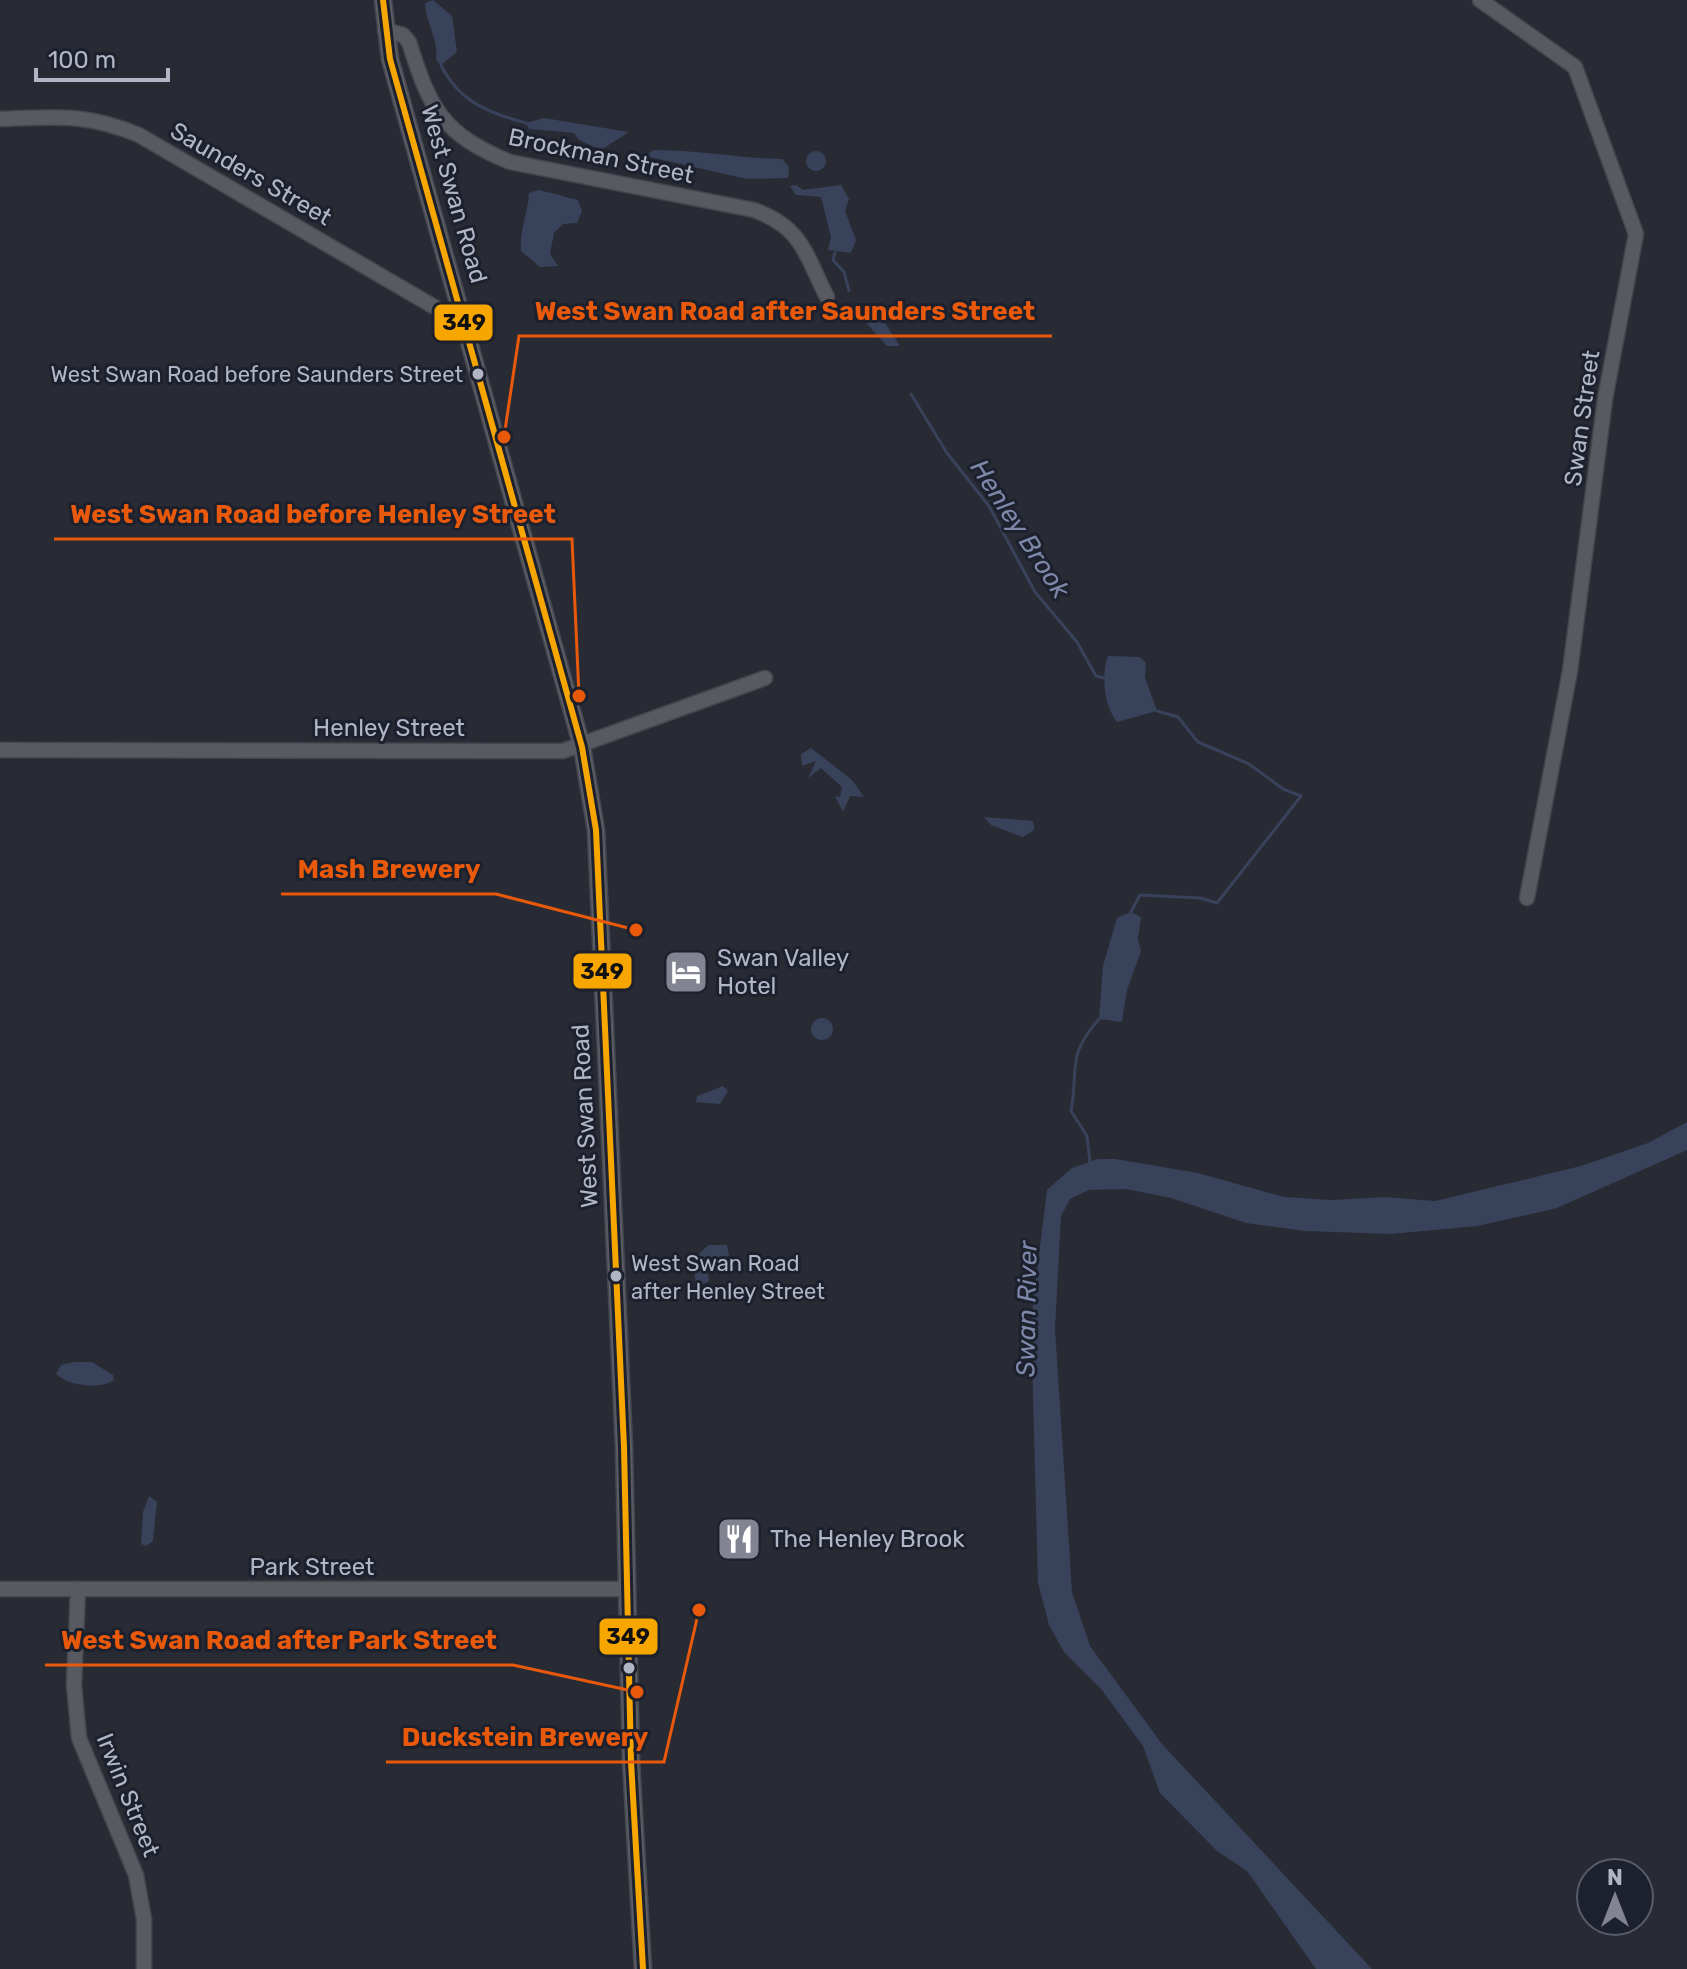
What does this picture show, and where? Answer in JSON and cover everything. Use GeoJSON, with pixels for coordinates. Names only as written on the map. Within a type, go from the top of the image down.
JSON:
{"type":"FeatureCollection","features":[{"type":"Feature","properties":{"kind":"main road","name":"West Swan Road"},"geometry":{"type":"LineString","coordinates":[[383,0],[390,59],[465,317],[582,747],[596,830],[624,1447],[625,1589],[643,1969]]}},
{"type":"Feature","properties":{"kind":"street","name":"Swan Street"},"geometry":{"type":"LineString","coordinates":[[1480,0],[1575,67],[1636,234],[1605,399],[1570,671],[1527,898]]}},
{"type":"Feature","properties":{"kind":"street","name":"Brockman Street"},"geometry":{"type":"LineString","coordinates":[[385,30],[403,35],[409,42],[434,108],[450,128],[474,148],[510,162],[754,210],[778,219],[794,231],[827,297]]}},
{"type":"Feature","properties":{"kind":"street","name":"Saunders Street"},"geometry":{"type":"LineString","coordinates":[[0,119],[78,117],[102,120],[139,135],[450,316],[465,317]]}},
{"type":"Feature","properties":{"kind":"street","name":"Henley Street"},"geometry":{"type":"LineString","coordinates":[[0,750],[563,751],[582,747],[765,678]]}},
{"type":"Feature","properties":{"kind":"street","name":"Park Street"},"geometry":{"type":"LineString","coordinates":[[0,1589],[625,1589]]}},
{"type":"Feature","properties":{"kind":"street","name":"Irwin Street"},"geometry":{"type":"LineString","coordinates":[[78,1589],[74,1685],[79,1738],[136,1875],[144,1919],[144,1969]]}},
{"type":"Feature","properties":{"kind":"water"},"geometry":{"type":"Polygon","coordinates":[[[433,0],[452,16],[457,52],[441,65],[436,60],[436,45],[425,3],[433,0]]]}},
{"type":"Feature","properties":{"kind":"water"},"geometry":{"type":"Polygon","coordinates":[[[544,118],[629,132],[601,150],[579,140],[574,133],[529,129],[526,123],[544,118]]]}},
{"type":"Feature","properties":{"kind":"water"},"geometry":{"type":"Polygon","coordinates":[[[654,150],[782,159],[789,167],[788,178],[747,179],[645,156],[654,150]]]}},
{"type":"Feature","properties":{"kind":"water"},"geometry":{"type":"Polygon","coordinates":[[[816,151],[823,154],[826,161],[823,168],[816,171],[809,168],[806,161],[809,154],[816,151]]]}},
{"type":"Feature","properties":{"kind":"water"},"geometry":{"type":"Polygon","coordinates":[[[796,185],[803,190],[841,185],[849,199],[845,211],[856,240],[851,253],[828,250],[831,237],[821,197],[796,195],[790,186],[796,185]]]}},
{"type":"Feature","properties":{"kind":"water"},"geometry":{"type":"Polygon","coordinates":[[[539,190],[578,200],[582,211],[577,223],[563,224],[554,233],[550,254],[558,266],[540,267],[521,251],[529,193],[539,190]]]}},
{"type":"Feature","properties":{"kind":"water"},"geometry":{"type":"Polygon","coordinates":[[[863,311],[878,312],[900,346],[887,346],[858,314],[863,311]]]}},
{"type":"Feature","properties":{"kind":"water"},"geometry":{"type":"Polygon","coordinates":[[[1108,656],[1140,657],[1146,663],[1145,677],[1157,711],[1117,722],[1105,690],[1108,656]]]}},
{"type":"Feature","properties":{"kind":"water"},"geometry":{"type":"Polygon","coordinates":[[[811,748],[852,780],[864,797],[850,796],[843,812],[835,796],[840,797],[842,787],[821,768],[808,778],[816,761],[802,766],[801,754],[811,748]]]}},
{"type":"Feature","properties":{"kind":"water"},"geometry":{"type":"Polygon","coordinates":[[[984,817],[1033,821],[1034,830],[1023,837],[991,825],[984,817]]]}},
{"type":"Feature","properties":{"kind":"water"},"geometry":{"type":"Polygon","coordinates":[[[1131,912],[1141,917],[1138,939],[1141,951],[1127,990],[1122,1022],[1099,1019],[1103,966],[1117,918],[1131,912]]]}},
{"type":"Feature","properties":{"kind":"water"},"geometry":{"type":"Polygon","coordinates":[[[822,1018],[830,1021],[833,1029],[830,1037],[822,1040],[814,1037],[811,1029],[814,1021],[822,1018]]]}},
{"type":"Feature","properties":{"kind":"water"},"geometry":{"type":"Polygon","coordinates":[[[723,1086],[728,1091],[720,1104],[696,1102],[697,1096],[723,1086]]]}},
{"type":"Feature","properties":{"kind":"water","name":"Swan River"},"geometry":{"type":"Polygon","coordinates":[[[1687,1122],[1687,1150],[1557,1208],[1478,1226],[1390,1234],[1306,1231],[1246,1223],[1171,1198],[1126,1189],[1089,1190],[1070,1199],[1061,1216],[1055,1328],[1072,1592],[1090,1646],[1162,1744],[1372,1969],[1316,1969],[1247,1871],[1217,1851],[1160,1793],[1143,1746],[1101,1689],[1064,1652],[1049,1625],[1038,1583],[1031,1320],[1047,1190],[1072,1168],[1098,1159],[1115,1159],[1198,1173],[1284,1197],[1332,1200],[1383,1197],[1435,1201],[1581,1166],[1648,1143],[1687,1122]]]}},
{"type":"Feature","properties":{"kind":"water"},"geometry":{"type":"Polygon","coordinates":[[[709,1245],[727,1245],[729,1256],[706,1262],[709,1281],[701,1285],[696,1283],[695,1261],[709,1245]]]}},
{"type":"Feature","properties":{"kind":"water"},"geometry":{"type":"Polygon","coordinates":[[[92,1362],[113,1375],[114,1380],[100,1385],[84,1385],[56,1374],[61,1365],[92,1362]]]}},
{"type":"Feature","properties":{"kind":"water"},"geometry":{"type":"Polygon","coordinates":[[[149,1496],[157,1502],[153,1541],[146,1546],[141,1544],[143,1512],[149,1496]]]}},
{"type":"Feature","properties":{"kind":"waterway","name":"Henley Brook"},"geometry":{"type":"LineString","coordinates":[[441,65],[448,78],[476,104],[526,123]]}},
{"type":"Feature","properties":{"kind":"waterway","name":"Henley Brook"},"geometry":{"type":"LineString","coordinates":[[835,253],[833,260],[844,272],[849,291]]}},
{"type":"Feature","properties":{"kind":"waterway","name":"Henley Brook"},"geometry":{"type":"LineString","coordinates":[[911,394],[947,453],[989,506],[1035,592],[1077,642],[1096,676],[1104,678]]}},
{"type":"Feature","properties":{"kind":"waterway","name":"Henley Brook"},"geometry":{"type":"LineString","coordinates":[[1131,912],[1140,895],[1200,898],[1217,903],[1301,796],[1283,789],[1249,764],[1198,742],[1178,717],[1157,711]]}},
{"type":"Feature","properties":{"kind":"waterway","name":"Henley Brook"},"geometry":{"type":"LineString","coordinates":[[1090,1162],[1087,1136],[1071,1111],[1078,1053],[1099,1019]]}},
{"type":"Feature","properties":{"kind":"transit line","name":"349"},"geometry":{"type":"LineString","coordinates":[[383,0],[390,59],[582,747],[596,830],[624,1447],[631,1762],[643,1969]]}},
{"type":"Feature","properties":{"kind":"place","name":"West Swan Road before Saunders Street"},"geometry":{"type":"Point","coordinates":[478,374]}},
{"type":"Feature","properties":{"kind":"place","name":"West Swan Road after Saunders Street"},"geometry":{"type":"Point","coordinates":[504,437]}},
{"type":"Feature","properties":{"kind":"place","name":"West Swan Road before Henley Street"},"geometry":{"type":"Point","coordinates":[579,696]}},
{"type":"Feature","properties":{"kind":"place","name":"Mash Brewery"},"geometry":{"type":"Point","coordinates":[636,930]}},
{"type":"Feature","properties":{"kind":"place","name":"Swan Valley Hotel"},"geometry":{"type":"Point","coordinates":[686,972]}},
{"type":"Feature","properties":{"kind":"place","name":"West Swan Road after Henley Street"},"geometry":{"type":"Point","coordinates":[616,1276]}},
{"type":"Feature","properties":{"kind":"place","name":"The Henley Brook"},"geometry":{"type":"Point","coordinates":[739,1539]}},
{"type":"Feature","properties":{"kind":"place","name":"Duckstein Brewery"},"geometry":{"type":"Point","coordinates":[699,1610]}},
{"type":"Feature","properties":{"kind":"place","name":"West Swan Road after Park Street"},"geometry":{"type":"Point","coordinates":[637,1692]}}]}
